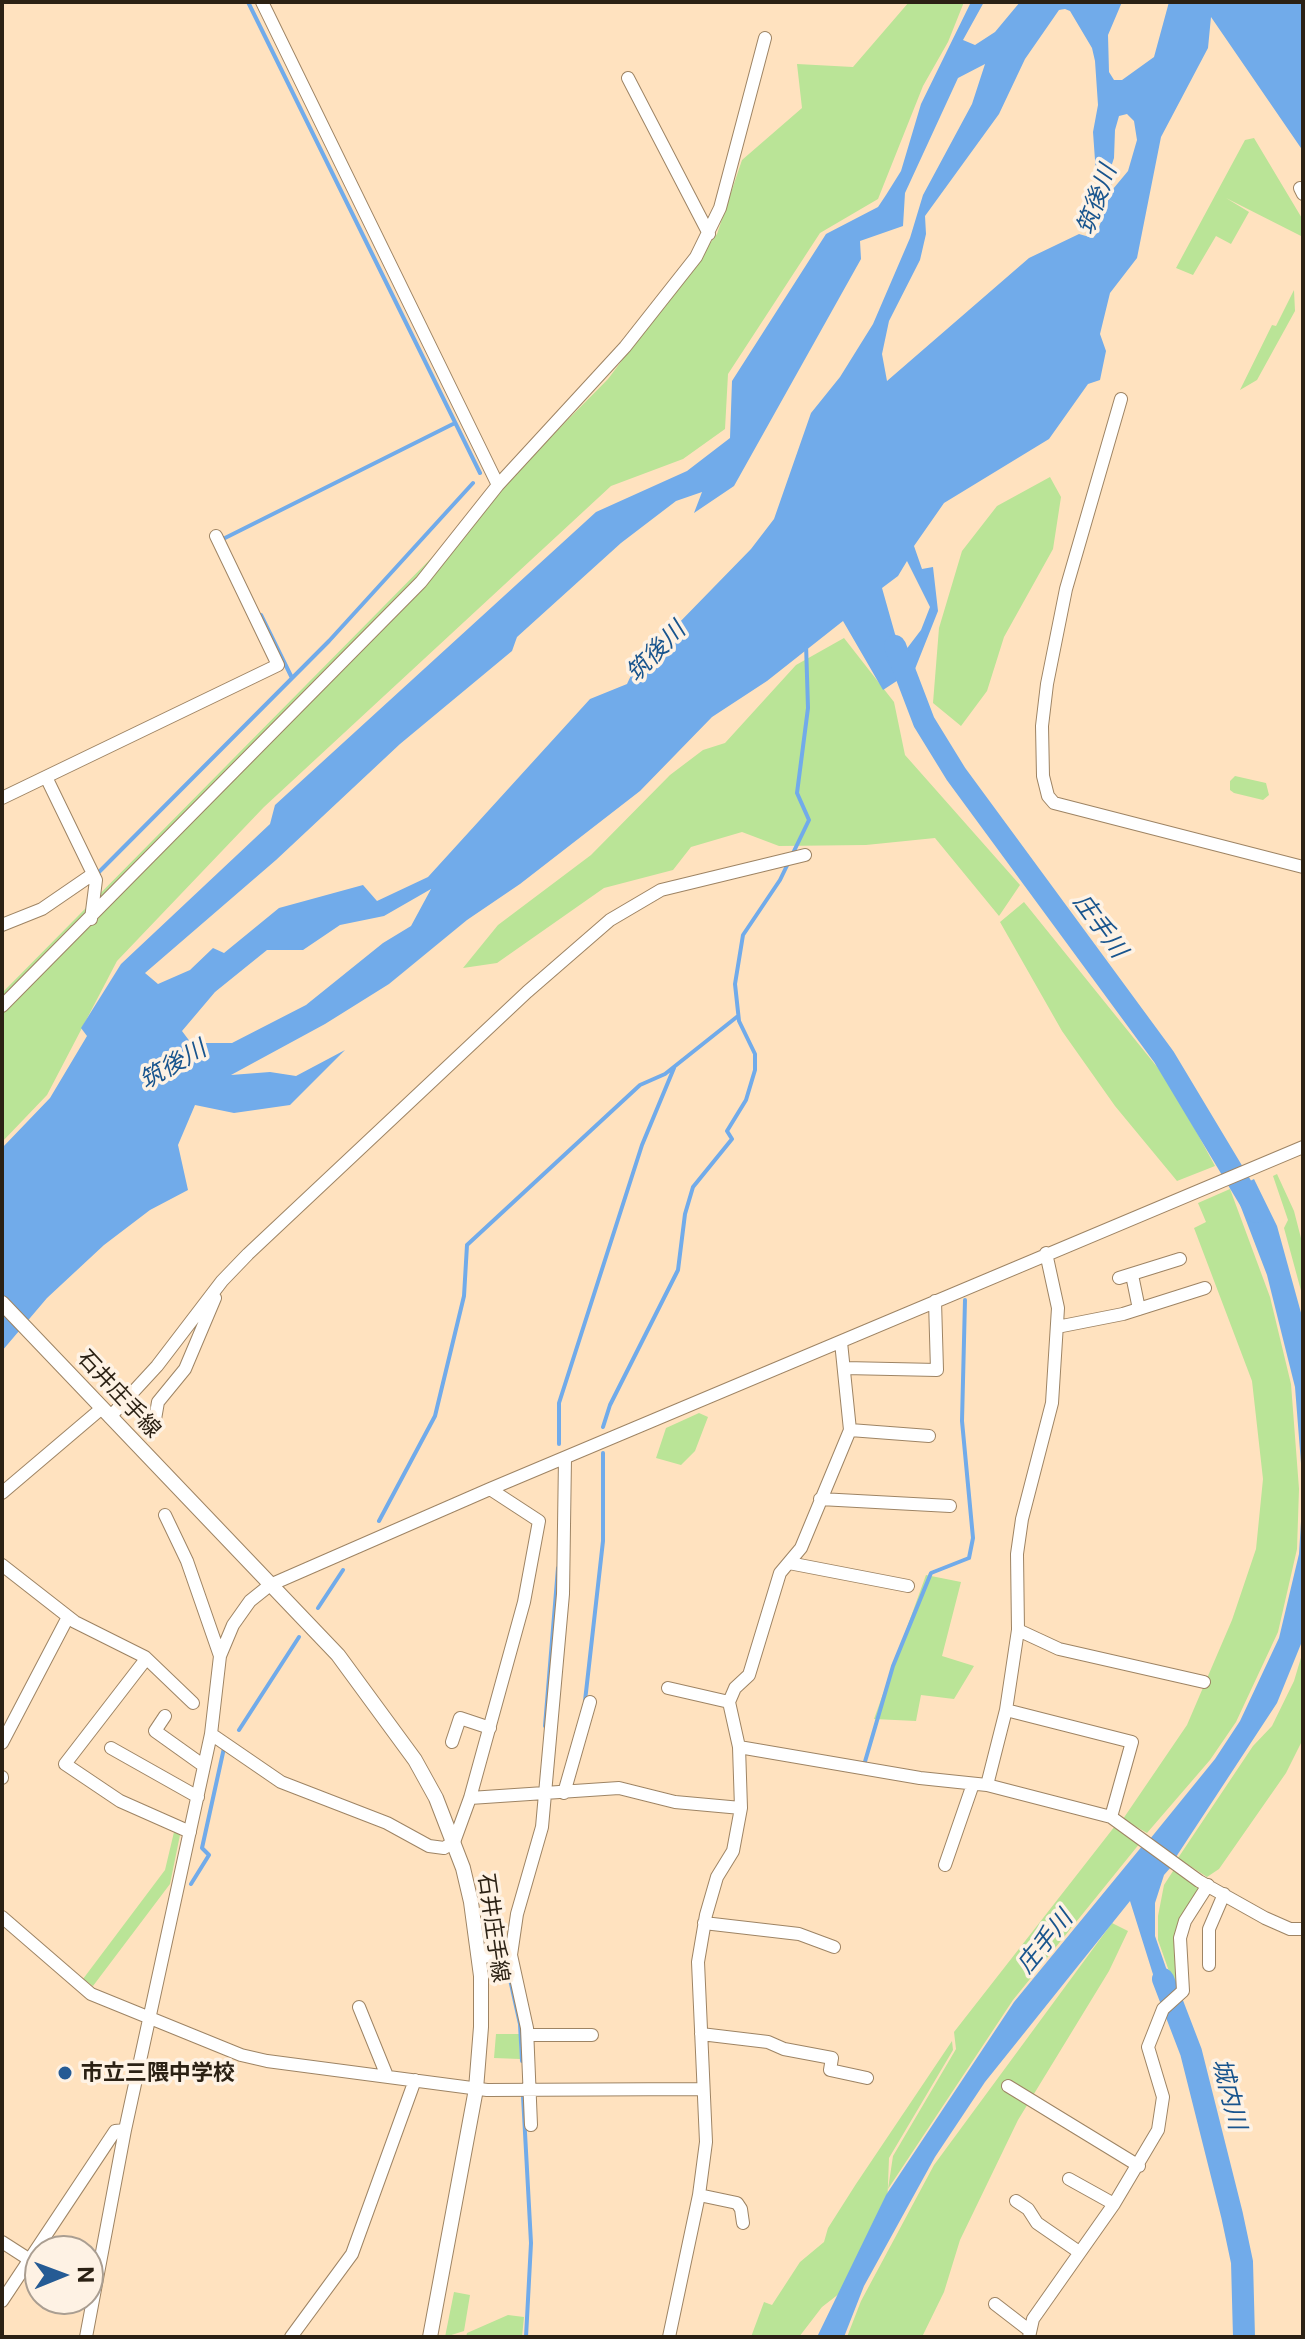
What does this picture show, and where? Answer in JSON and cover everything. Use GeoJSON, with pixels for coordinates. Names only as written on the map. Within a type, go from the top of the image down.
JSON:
{"type":"FeatureCollection","features":[{"type":"Feature","properties":{"kind":"main road","name":"石井庄手線"},"geometry":{"type":"LineString","coordinates":[[2,1303],[338,1655],[415,1760],[436,1798],[454,1842],[471,1902],[479,1957],[481,2027],[476,2089],[430,2337]]}},
{"type":"Feature","properties":{"kind":"street"},"geometry":{"type":"LineString","coordinates":[[262,2],[498,485]]}},
{"type":"Feature","properties":{"kind":"street"},"geometry":{"type":"LineString","coordinates":[[2,1006],[421,582],[498,485],[625,347],[696,257],[720,208],[765,38]]}},
{"type":"Feature","properties":{"kind":"street"},"geometry":{"type":"LineString","coordinates":[[628,78],[709,234]]}},
{"type":"Feature","properties":{"kind":"street"},"geometry":{"type":"LineString","coordinates":[[1121,399],[1066,589],[1047,684],[1042,726],[1043,776],[1048,796],[1054,803],[1303,867]]}},
{"type":"Feature","properties":{"kind":"street"},"geometry":{"type":"LineString","coordinates":[[2,798],[278,665],[216,536]]}},
{"type":"Feature","properties":{"kind":"street"},"geometry":{"type":"LineString","coordinates":[[46,777],[95,877],[91,919]]}},
{"type":"Feature","properties":{"kind":"street"},"geometry":{"type":"LineString","coordinates":[[2,1493],[106,1412],[157,1366],[222,1281],[429,1082],[610,920],[661,890],[786,857],[805,855]]}},
{"type":"Feature","properties":{"kind":"street"},"geometry":{"type":"LineString","coordinates":[[2,925],[42,909],[95,877]]}},
{"type":"Feature","properties":{"kind":"street"},"geometry":{"type":"LineString","coordinates":[[86,2337],[125,2130],[211,1734],[220,1656],[233,1625],[250,1601],[270,1585],[490,1489],[1303,1147]]}},
{"type":"Feature","properties":{"kind":"street"},"geometry":{"type":"LineString","coordinates":[[945,1865],[980,1784],[1006,1710],[1018,1630],[1017,1554],[1022,1519],[1050,1416],[1057,1327],[1055,1281],[1046,1253]]}},
{"type":"Feature","properties":{"kind":"street"},"geometry":{"type":"LineString","coordinates":[[1139,1309],[1125,1276],[1180,1259]]}},
{"type":"Feature","properties":{"kind":"street"},"geometry":{"type":"LineString","coordinates":[[154,1425],[158,1402],[185,1369],[222,1281]]}},
{"type":"Feature","properties":{"kind":"street"},"geometry":{"type":"LineString","coordinates":[[1057,1327],[1139,1309],[1205,1288]]}},
{"type":"Feature","properties":{"kind":"street"},"geometry":{"type":"LineString","coordinates":[[845,1368],[937,1370],[935,1301]]}},
{"type":"Feature","properties":{"kind":"street"},"geometry":{"type":"LineString","coordinates":[[669,2337],[699,2195],[706,2142],[698,1962],[704,1923],[717,1877],[733,1851],[741,1808],[739,1747],[729,1702],[735,1688],[749,1675],[766,1610],[780,1573],[801,1548],[850,1430],[841,1342]]}},
{"type":"Feature","properties":{"kind":"street"},"geometry":{"type":"LineString","coordinates":[[850,1430],[929,1436]]}},
{"type":"Feature","properties":{"kind":"street"},"geometry":{"type":"LineString","coordinates":[[531,2125],[528,2035],[511,1955],[517,1914],[542,1827],[565,1458]]}},
{"type":"Feature","properties":{"kind":"street"},"geometry":{"type":"LineString","coordinates":[[490,1489],[539,1521],[561,1529]]}},
{"type":"Feature","properties":{"kind":"street"},"geometry":{"type":"LineString","coordinates":[[820,1499],[950,1506]]}},
{"type":"Feature","properties":{"kind":"street"},"geometry":{"type":"LineString","coordinates":[[165,1515],[187,1561],[220,1656]]}},
{"type":"Feature","properties":{"kind":"street"},"geometry":{"type":"LineString","coordinates":[[211,1734],[281,1782],[387,1823],[429,1846],[444,1848],[454,1842],[470,1798],[524,1602],[539,1521]]}},
{"type":"Feature","properties":{"kind":"street"},"geometry":{"type":"LineString","coordinates":[[789,1563],[908,1586]]}},
{"type":"Feature","properties":{"kind":"street"},"geometry":{"type":"LineString","coordinates":[[2,1565],[68,1617],[146,1659],[193,1703]]}},
{"type":"Feature","properties":{"kind":"street"},"geometry":{"type":"LineString","coordinates":[[2,1743],[68,1617]]}},
{"type":"Feature","properties":{"kind":"street"},"geometry":{"type":"LineString","coordinates":[[1018,1630],[1059,1649],[1204,1682]]}},
{"type":"Feature","properties":{"kind":"street"},"geometry":{"type":"LineString","coordinates":[[146,1659],[65,1764],[120,1801],[190,1832]]}},
{"type":"Feature","properties":{"kind":"street"},"geometry":{"type":"LineString","coordinates":[[668,1688],[729,1702]]}},
{"type":"Feature","properties":{"kind":"street"},"geometry":{"type":"LineString","coordinates":[[564,1793],[590,1702]]}},
{"type":"Feature","properties":{"kind":"street"},"geometry":{"type":"LineString","coordinates":[[1006,1710],[1132,1742],[1111,1817]]}},
{"type":"Feature","properties":{"kind":"street"},"geometry":{"type":"LineString","coordinates":[[165,1716],[155,1731],[204,1766]]}},
{"type":"Feature","properties":{"kind":"street"},"geometry":{"type":"LineString","coordinates":[[452,1742],[460,1718],[490,1728]]}},
{"type":"Feature","properties":{"kind":"street"},"geometry":{"type":"LineString","coordinates":[[739,1747],[899,1775],[980,1784],[1111,1817],[1204,1883],[1278,1924],[1303,1929]]}},
{"type":"Feature","properties":{"kind":"street"},"geometry":{"type":"LineString","coordinates":[[111,1748],[198,1797]]}},
{"type":"Feature","properties":{"kind":"street"},"geometry":{"type":"LineString","coordinates":[[470,1798],[619,1788],[675,1802],[741,1808]]}},
{"type":"Feature","properties":{"kind":"street"},"geometry":{"type":"LineString","coordinates":[[995,2304],[1030,2334],[1033,2319],[1114,2204],[1158,2130],[1162,2110],[1160,2080],[1148,2047],[1163,2009],[1183,1991],[1180,1938],[1204,1883]]}},
{"type":"Feature","properties":{"kind":"street"},"geometry":{"type":"LineString","coordinates":[[1209,1965],[1209,1929],[1224,1894]]}},
{"type":"Feature","properties":{"kind":"street"},"geometry":{"type":"LineString","coordinates":[[2,1917],[91,1994],[241,2055],[476,2089],[703,2089]]}},
{"type":"Feature","properties":{"kind":"street"},"geometry":{"type":"LineString","coordinates":[[704,1923],[799,1934],[834,1947]]}},
{"type":"Feature","properties":{"kind":"street"},"geometry":{"type":"LineString","coordinates":[[479,1957],[511,1955]]}},
{"type":"Feature","properties":{"kind":"street"},"geometry":{"type":"LineString","coordinates":[[359,2007],[387,2076]]}},
{"type":"Feature","properties":{"kind":"street"},"geometry":{"type":"LineString","coordinates":[[701,2034],[768,2042],[784,2049],[832,2058],[830,2070],[867,2078]]}},
{"type":"Feature","properties":{"kind":"street"},"geometry":{"type":"LineString","coordinates":[[528,2035],[592,2035]]}},
{"type":"Feature","properties":{"kind":"street"},"geometry":{"type":"LineString","coordinates":[[291,2337],[352,2254],[415,2080]]}},
{"type":"Feature","properties":{"kind":"street"},"geometry":{"type":"LineString","coordinates":[[1008,2086],[1139,2166]]}},
{"type":"Feature","properties":{"kind":"street"},"geometry":{"type":"LineString","coordinates":[[46,2235],[115,2131],[125,2130]]}},
{"type":"Feature","properties":{"kind":"street"},"geometry":{"type":"LineString","coordinates":[[1069,2179],[1114,2204]]}},
{"type":"Feature","properties":{"kind":"street"},"geometry":{"type":"LineString","coordinates":[[699,2195],[737,2203],[743,2223]]}},
{"type":"Feature","properties":{"kind":"street"},"geometry":{"type":"LineString","coordinates":[[1016,2201],[1028,2209],[1037,2223],[1079,2252]]}},
{"type":"Feature","properties":{"kind":"street"},"geometry":{"type":"LineString","coordinates":[[2,2242],[24,2256]]}},
{"type":"Feature","properties":{"kind":"street"},"geometry":{"type":"LineString","coordinates":[[2,2301],[24,2269]]}},
{"type":"Feature","properties":{"kind":"green space"},"geometry":{"type":"Polygon","coordinates":[[[909,2],[964,2],[948,42],[923,86],[878,199],[820,233],[728,374],[725,429],[683,459],[611,486],[264,807],[117,961],[47,1095],[2,1142],[2,993],[608,379],[717,234],[742,160],[802,108],[797,64],[853,67],[909,2]]]}},
{"type":"Feature","properties":{"kind":"green space"},"geometry":{"type":"Polygon","coordinates":[[[1254,138],[1303,220],[1303,237],[1226,198],[1249,212],[1231,244],[1216,236],[1193,275],[1176,268],[1245,140],[1254,138]]]}},
{"type":"Feature","properties":{"kind":"green space"},"geometry":{"type":"Polygon","coordinates":[[[1294,290],[1295,311],[1257,380],[1240,390],[1272,325],[1276,326],[1294,290]]]}},
{"type":"Feature","properties":{"kind":"green space"},"geometry":{"type":"Polygon","coordinates":[[[1050,477],[1061,497],[1053,549],[1004,637],[987,691],[961,726],[933,703],[939,628],[962,551],[997,506],[1050,477]]]}},
{"type":"Feature","properties":{"kind":"green space"},"geometry":{"type":"Polygon","coordinates":[[[844,638],[894,702],[905,755],[1020,885],[999,916],[935,838],[866,845],[779,846],[742,832],[691,847],[673,870],[604,888],[497,963],[463,968],[498,925],[591,855],[670,775],[703,750],[725,743],[796,665],[844,638]]]}},
{"type":"Feature","properties":{"kind":"green space"},"geometry":{"type":"Polygon","coordinates":[[[1235,776],[1266,783],[1269,795],[1263,800],[1234,793],[1230,790],[1230,781],[1235,776]]]}},
{"type":"Feature","properties":{"kind":"green space"},"geometry":{"type":"Polygon","coordinates":[[[1024,902],[1170,1083],[1215,1166],[1177,1181],[1115,1106],[1062,1031],[1000,922],[1024,902]]]}},
{"type":"Feature","properties":{"kind":"green space"},"geometry":{"type":"Polygon","coordinates":[[[1277,1174],[1294,1211],[1303,1246],[1303,1298],[1284,1228],[1288,1220],[1273,1176],[1277,1174]]]}},
{"type":"Feature","properties":{"kind":"green space"},"geometry":{"type":"Polygon","coordinates":[[[1230,1189],[1270,1297],[1291,1384],[1299,1489],[1297,1549],[1278,1632],[1236,1722],[1210,1760],[1147,1833],[1123,1819],[1187,1725],[1232,1620],[1256,1549],[1263,1479],[1252,1381],[1194,1228],[1206,1222],[1198,1203],[1230,1189]]]}},
{"type":"Feature","properties":{"kind":"green space"},"geometry":{"type":"Polygon","coordinates":[[[699,1413],[708,1417],[695,1451],[681,1465],[656,1458],[666,1428],[699,1413]]]}},
{"type":"Feature","properties":{"kind":"green space"},"geometry":{"type":"Polygon","coordinates":[[[926,1575],[961,1582],[942,1656],[974,1666],[954,1699],[921,1695],[916,1721],[874,1719],[926,1575]]]}},
{"type":"Feature","properties":{"kind":"green space"},"geometry":{"type":"Polygon","coordinates":[[[1303,1651],[1303,1739],[1286,1773],[1219,1869],[1207,1877],[1178,1858],[1253,1746],[1272,1726],[1294,1681],[1303,1651]]]}},
{"type":"Feature","properties":{"kind":"green space"},"geometry":{"type":"Polygon","coordinates":[[[1115,1826],[1140,1843],[1013,2000],[888,2189],[893,2156],[956,2049],[954,2032],[1115,1826]]]}},
{"type":"Feature","properties":{"kind":"green space"},"geometry":{"type":"Polygon","coordinates":[[[174,1832],[180,1835],[170,1884],[93,1986],[83,1979],[165,1870],[174,1832]]]}},
{"type":"Feature","properties":{"kind":"green space"},"geometry":{"type":"Polygon","coordinates":[[[1175,1868],[1201,1887],[1183,1917],[1176,1991],[1158,1940],[1158,1916],[1164,1885],[1175,1868]]]}},
{"type":"Feature","properties":{"kind":"green space"},"geometry":{"type":"Polygon","coordinates":[[[1112,1923],[1128,1931],[1109,1971],[1018,2120],[960,2240],[944,2292],[922,2337],[847,2337],[861,2301],[934,2165],[1112,1923]]]}},
{"type":"Feature","properties":{"kind":"green space"},"geometry":{"type":"Polygon","coordinates":[[[496,2034],[519,2034],[520,2059],[494,2058],[496,2034]]]}},
{"type":"Feature","properties":{"kind":"green space"},"geometry":{"type":"Polygon","coordinates":[[[952,2041],[953,2050],[889,2158],[887,2210],[840,2293],[822,2307],[799,2337],[751,2337],[764,2302],[772,2305],[800,2262],[824,2242],[828,2228],[856,2184],[952,2041]]]}},
{"type":"Feature","properties":{"kind":"green space"},"geometry":{"type":"Polygon","coordinates":[[[454,2292],[470,2295],[464,2331],[445,2337],[454,2292]]]}},
{"type":"Feature","properties":{"kind":"green space"},"geometry":{"type":"Polygon","coordinates":[[[508,2315],[524,2317],[522,2337],[466,2337],[467,2333],[508,2315]]]}},
{"type":"Feature","properties":{"kind":"water","name":"筑後川"},"geometry":{"type":"Polygon","coordinates":[[[971,2],[984,2],[963,40],[975,45],[995,32],[1020,2],[1122,2],[1108,35],[1109,72],[1114,80],[1122,80],[1154,57],[1169,2],[1303,2],[1303,151],[1211,17],[1208,48],[1161,137],[1137,258],[1110,293],[1100,334],[1106,351],[1100,380],[1088,384],[1049,439],[944,503],[914,546],[922,569],[933,567],[938,611],[915,669],[883,690],[843,621],[767,681],[712,717],[640,791],[520,884],[467,920],[389,984],[325,1024],[231,1075],[270,1072],[296,1076],[345,1050],[290,1105],[234,1113],[195,1105],[178,1145],[188,1190],[150,1210],[104,1245],[47,1298],[2,1351],[2,1148],[50,1098],[87,1036],[81,1028],[121,964],[270,824],[275,805],[596,512],[687,471],[730,438],[732,381],[826,234],[878,207],[901,171],[921,104],[971,2]],[[1059,10],[1025,59],[999,114],[925,216],[926,234],[920,260],[889,321],[882,354],[887,381],[1029,258],[1079,234],[1093,238],[1097,233],[1108,201],[1096,174],[1093,132],[1098,105],[1095,61],[1092,48],[1070,11],[1059,10]],[[985,64],[958,78],[905,193],[903,226],[860,241],[861,259],[734,486],[694,513],[702,492],[676,501],[621,543],[517,637],[512,651],[400,744],[276,860],[145,973],[158,984],[190,970],[213,948],[224,953],[279,908],[363,885],[377,901],[428,877],[590,699],[627,684],[634,669],[751,549],[774,519],[811,413],[840,377],[873,324],[910,238],[923,195],[972,104],[985,64]],[[1127,114],[1119,116],[1114,158],[1108,176],[1113,189],[1128,171],[1137,140],[1134,121],[1127,114]],[[907,561],[898,576],[882,588],[895,634],[905,651],[921,630],[930,607],[907,561]],[[431,889],[384,916],[340,925],[303,950],[267,950],[215,992],[182,1031],[191,1043],[232,1043],[306,1005],[383,943],[411,926],[431,889]]]}},
{"type":"Feature","properties":{"kind":"water"},"geometry":{"type":"Polygon","coordinates":[[[1254,1179],[1277,1226],[1303,1320],[1303,1489],[1295,1387],[1267,1275],[1234,1189],[1254,1179]]]}},
{"type":"Feature","properties":{"kind":"water"},"geometry":{"type":"Polygon","coordinates":[[[1303,1489],[1303,1639],[1277,1703],[1176,1857],[1150,1839],[1215,1759],[1240,1721],[1279,1638],[1299,1554],[1303,1489]]]}},
{"type":"Feature","properties":{"kind":"water"},"geometry":{"type":"Polygon","coordinates":[[[1143,1845],[1171,1867],[1164,1875],[1155,1903],[1155,1936],[1175,1994],[1162,2003],[1130,1901],[985,2082],[935,2157],[864,2286],[844,2337],[817,2337],[886,2195],[1014,2002],[1143,1845]]]}},
{"type":"Feature","properties":{"kind":"waterway"},"geometry":{"type":"LineString","coordinates":[[248,2],[480,473]]}},
{"type":"Feature","properties":{"kind":"waterway"},"geometry":{"type":"LineString","coordinates":[[223,539],[455,423]]}},
{"type":"Feature","properties":{"kind":"waterway"},"geometry":{"type":"LineString","coordinates":[[96,875],[329,641],[473,483]]}},
{"type":"Feature","properties":{"kind":"waterway"},"geometry":{"type":"LineString","coordinates":[[261,615],[292,678]]}},
{"type":"Feature","properties":{"kind":"waterway"},"geometry":{"type":"LineString","coordinates":[[603,1427],[610,1405],[678,1270],[685,1214],[693,1187],[732,1139],[727,1131],[746,1100],[755,1070],[755,1054],[739,1021],[735,984],[743,935],[780,880],[809,820],[797,793],[808,708],[806,644]]}},
{"type":"Feature","properties":{"kind":"waterway","name":"庄手川"},"geometry":{"type":"LineString","coordinates":[[895,646],[924,722],[956,774],[1164,1057],[1257,1212]]}},
{"type":"Feature","properties":{"kind":"waterway"},"geometry":{"type":"LineString","coordinates":[[379,1521],[435,1416],[464,1296],[467,1245],[640,1085],[665,1074],[738,1016]]}},
{"type":"Feature","properties":{"kind":"waterway"},"geometry":{"type":"LineString","coordinates":[[559,1444],[559,1403],[642,1145],[674,1068]]}},
{"type":"Feature","properties":{"kind":"waterway"},"geometry":{"type":"LineString","coordinates":[[864,1765],[893,1666],[931,1573],[969,1558],[973,1538],[962,1421],[965,1300]]}},
{"type":"Feature","properties":{"kind":"waterway"},"geometry":{"type":"LineString","coordinates":[[585,1701],[603,1541],[603,1453]]}},
{"type":"Feature","properties":{"kind":"waterway"},"geometry":{"type":"LineString","coordinates":[[545,1726],[558,1568]]}},
{"type":"Feature","properties":{"kind":"waterway"},"geometry":{"type":"LineString","coordinates":[[318,1608],[343,1570]]}},
{"type":"Feature","properties":{"kind":"waterway"},"geometry":{"type":"LineString","coordinates":[[239,1730],[299,1637]]}},
{"type":"Feature","properties":{"kind":"waterway"},"geometry":{"type":"LineString","coordinates":[[191,1884],[209,1855],[202,1848],[224,1748]]}},
{"type":"Feature","properties":{"kind":"waterway"},"geometry":{"type":"LineString","coordinates":[[507,1966],[520,2024],[522,2061]]}},
{"type":"Feature","properties":{"kind":"waterway","name":"城内川"},"geometry":{"type":"LineString","coordinates":[[1163,1979],[1191,2052],[1232,2215],[1242,2262],[1244,2337]]}},
{"type":"Feature","properties":{"kind":"waterway"},"geometry":{"type":"LineString","coordinates":[[523,2096],[531,2243],[526,2337]]}},
{"type":"Feature","properties":{"kind":"place","name":"市立三隈中学校"},"geometry":{"type":"Point","coordinates":[65,2073]}}]}
